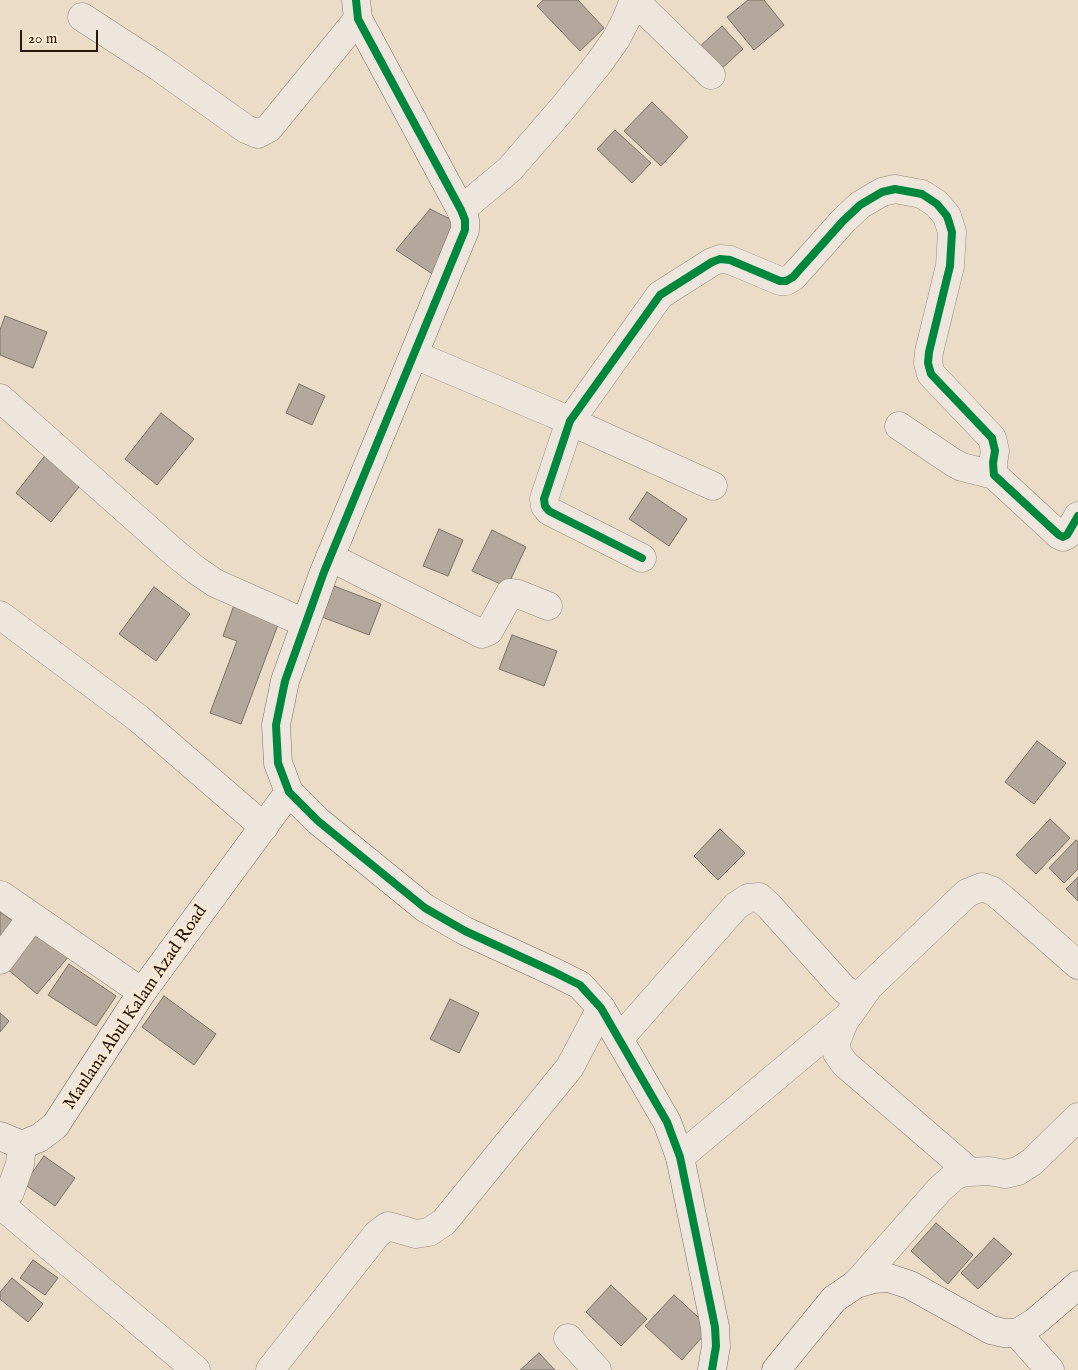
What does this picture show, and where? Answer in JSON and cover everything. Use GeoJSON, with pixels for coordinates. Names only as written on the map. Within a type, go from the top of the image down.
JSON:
{"type":"FeatureCollection","features":[{"type":"Feature","properties":{"kind":"street"},"geometry":{"type":"LineString","coordinates":[[461,210],[510,169],[562,109],[616,39],[634,0],[711,75]]}},
{"type":"Feature","properties":{"kind":"street"},"geometry":{"type":"LineString","coordinates":[[82,17],[159,67],[246,130],[258,134],[269,128],[357,10],[461,210],[465,220],[464,230],[330,557],[285,682],[276,725],[278,763],[289,792],[318,821],[425,908],[465,931],[580,985],[601,1008],[667,1122],[680,1157],[715,1327],[716,1346],[712,1370]]}},
{"type":"Feature","properties":{"kind":"street"},"geometry":{"type":"LineString","coordinates":[[642,558],[549,511],[545,506],[544,499],[561,416],[660,295],[712,262],[720,259],[730,260],[780,281],[786,281],[793,277],[843,221],[860,205],[882,192],[895,189],[922,194],[937,204],[947,216],[952,232],[950,266],[928,363],[931,374],[992,438],[995,451],[994,475]]}},
{"type":"Feature","properties":{"kind":"street"},"geometry":{"type":"LineString","coordinates":[[414,355],[561,416],[713,486]]}},
{"type":"Feature","properties":{"kind":"street"},"geometry":{"type":"LineString","coordinates":[[0,398],[196,570],[215,583],[305,624]]}},
{"type":"Feature","properties":{"kind":"street"},"geometry":{"type":"LineString","coordinates":[[899,426],[954,463],[962,467],[994,475],[1059,535],[1063,537],[1067,535],[1078,516]]}},
{"type":"Feature","properties":{"kind":"street"},"geometry":{"type":"LineString","coordinates":[[330,557],[482,634],[489,631],[510,593],[518,594],[548,606]]}},
{"type":"Feature","properties":{"kind":"street"},"geometry":{"type":"LineString","coordinates":[[0,615],[138,718],[264,827]]}},
{"type":"Feature","properties":{"kind":"street","name":"Maulana Abul Kalam Azad Road"},"geometry":{"type":"LineString","coordinates":[[11,1140],[39,1138],[55,1126],[142,992],[289,792]]}},
{"type":"Feature","properties":{"kind":"street"},"geometry":{"type":"LineString","coordinates":[[620,1038],[736,906],[748,898],[759,897],[769,906],[850,994],[861,994],[967,893],[982,887],[993,891],[1003,899],[1078,965]]}},
{"type":"Feature","properties":{"kind":"street"},"geometry":{"type":"LineString","coordinates":[[1,896],[142,992]]}},
{"type":"Feature","properties":{"kind":"street"},"geometry":{"type":"LineString","coordinates":[[0,960],[32,917]]}},
{"type":"Feature","properties":{"kind":"street"},"geometry":{"type":"LineString","coordinates":[[868,988],[844,1022],[836,1042],[837,1053],[845,1064],[970,1172]]}},
{"type":"Feature","properties":{"kind":"street"},"geometry":{"type":"LineString","coordinates":[[270,1370],[376,1234],[388,1226],[416,1234],[429,1232],[444,1222],[570,1067],[601,1008]]}},
{"type":"Feature","properties":{"kind":"street"},"geometry":{"type":"LineString","coordinates":[[680,1157],[849,1016]]}},
{"type":"Feature","properties":{"kind":"street"},"geometry":{"type":"LineString","coordinates":[[776,1370],[834,1299],[856,1284],[940,1189],[958,1174],[970,1172],[1005,1174],[1018,1171],[1032,1162],[1078,1117]]}},
{"type":"Feature","properties":{"kind":"street"},"geometry":{"type":"LineString","coordinates":[[11,1140],[20,1164],[10,1192],[1,1207],[196,1370]]}},
{"type":"Feature","properties":{"kind":"street"},"geometry":{"type":"LineString","coordinates":[[856,1284],[873,1279],[889,1278],[910,1285],[991,1330],[1004,1333],[1017,1333],[1035,1322],[1078,1285]]}},
{"type":"Feature","properties":{"kind":"street"},"geometry":{"type":"LineString","coordinates":[[1017,1333],[1050,1370]]}},
{"type":"Feature","properties":{"kind":"street"},"geometry":{"type":"LineString","coordinates":[[568,1338],[597,1370]]}},
{"type":"Feature","properties":{"kind":"building"},"geometry":{"type":"Polygon","coordinates":[[[543,0],[578,0],[604,28],[580,51],[537,6],[543,0]]]}},
{"type":"Feature","properties":{"kind":"building"},"geometry":{"type":"Polygon","coordinates":[[[748,0],[764,0],[784,25],[754,50],[727,17],[748,0]]]}},
{"type":"Feature","properties":{"kind":"building"},"geometry":{"type":"Polygon","coordinates":[[[722,26],[743,49],[718,72],[697,49],[722,26]]]}},
{"type":"Feature","properties":{"kind":"building"},"geometry":{"type":"Polygon","coordinates":[[[652,102],[688,137],[661,166],[624,131],[652,102]]]}},
{"type":"Feature","properties":{"kind":"building"},"geometry":{"type":"Polygon","coordinates":[[[615,130],[651,163],[632,183],[597,149],[615,130]]]}},
{"type":"Feature","properties":{"kind":"building"},"geometry":{"type":"Polygon","coordinates":[[[430,209],[462,225],[437,277],[396,250],[430,209]]]}},
{"type":"Feature","properties":{"kind":"building"},"geometry":{"type":"Polygon","coordinates":[[[5,316],[47,332],[33,368],[0,355],[0,330],[5,316]]]}},
{"type":"Feature","properties":{"kind":"building"},"geometry":{"type":"Polygon","coordinates":[[[299,384],[325,396],[312,425],[286,413],[299,384]]]}},
{"type":"Feature","properties":{"kind":"building"},"geometry":{"type":"Polygon","coordinates":[[[161,413],[194,439],[157,485],[125,459],[161,413]]]}},
{"type":"Feature","properties":{"kind":"building"},"geometry":{"type":"Polygon","coordinates":[[[47,453],[83,482],[51,522],[16,493],[47,453]]]}},
{"type":"Feature","properties":{"kind":"building"},"geometry":{"type":"Polygon","coordinates":[[[647,492],[687,519],[669,546],[629,519],[647,492]]]}},
{"type":"Feature","properties":{"kind":"building"},"geometry":{"type":"Polygon","coordinates":[[[439,529],[463,540],[448,576],[423,566],[439,529]]]}},
{"type":"Feature","properties":{"kind":"building"},"geometry":{"type":"Polygon","coordinates":[[[492,530],[526,547],[507,587],[472,571],[492,530]]]}},
{"type":"Feature","properties":{"kind":"building"},"geometry":{"type":"Polygon","coordinates":[[[334,586],[381,604],[369,635],[322,617],[334,586]]]}},
{"type":"Feature","properties":{"kind":"building"},"geometry":{"type":"Polygon","coordinates":[[[154,587],[190,614],[156,661],[119,634],[154,587]]]}},
{"type":"Feature","properties":{"kind":"building"},"geometry":{"type":"Polygon","coordinates":[[[234,605],[279,622],[241,724],[210,713],[237,641],[223,636],[234,605]]]}},
{"type":"Feature","properties":{"kind":"building"},"geometry":{"type":"Polygon","coordinates":[[[512,635],[557,651],[544,686],[499,669],[512,635]]]}},
{"type":"Feature","properties":{"kind":"building"},"geometry":{"type":"Polygon","coordinates":[[[1037,741],[1066,763],[1034,804],[1005,782],[1037,741]]]}},
{"type":"Feature","properties":{"kind":"building"},"geometry":{"type":"Polygon","coordinates":[[[1050,819],[1070,838],[1036,874],[1016,855],[1050,819]]]}},
{"type":"Feature","properties":{"kind":"building"},"geometry":{"type":"Polygon","coordinates":[[[720,829],[745,853],[718,880],[694,856],[720,829]]]}},
{"type":"Feature","properties":{"kind":"building"},"geometry":{"type":"Polygon","coordinates":[[[1076,840],[1078,842],[1078,869],[1064,883],[1049,868],[1076,840]]]}},
{"type":"Feature","properties":{"kind":"building"},"geometry":{"type":"Polygon","coordinates":[[[1078,877],[1078,901],[1066,889],[1078,877]]]}},
{"type":"Feature","properties":{"kind":"building"},"geometry":{"type":"Polygon","coordinates":[[[0,912],[20,926],[0,954],[0,912]]]}},
{"type":"Feature","properties":{"kind":"building"},"geometry":{"type":"Polygon","coordinates":[[[38,930],[69,956],[37,994],[6,968],[38,930]]]}},
{"type":"Feature","properties":{"kind":"building"},"geometry":{"type":"Polygon","coordinates":[[[69,964],[116,996],[96,1026],[48,995],[69,964]]]}},
{"type":"Feature","properties":{"kind":"building"},"geometry":{"type":"Polygon","coordinates":[[[164,996],[216,1034],[194,1065],[142,1027],[164,996]]]}},
{"type":"Feature","properties":{"kind":"building"},"geometry":{"type":"Polygon","coordinates":[[[450,999],[479,1013],[459,1053],[430,1039],[450,999]]]}},
{"type":"Feature","properties":{"kind":"building"},"geometry":{"type":"Polygon","coordinates":[[[0,1013],[9,1021],[0,1032],[0,1013]]]}},
{"type":"Feature","properties":{"kind":"building"},"geometry":{"type":"Polygon","coordinates":[[[44,1156],[75,1178],[55,1206],[24,1184],[44,1156]]]}},
{"type":"Feature","properties":{"kind":"building"},"geometry":{"type":"Polygon","coordinates":[[[936,1223],[973,1255],[948,1284],[911,1251],[936,1223]]]}},
{"type":"Feature","properties":{"kind":"building"},"geometry":{"type":"Polygon","coordinates":[[[994,1238],[1012,1254],[978,1289],[961,1273],[994,1238]]]}},
{"type":"Feature","properties":{"kind":"building"},"geometry":{"type":"Polygon","coordinates":[[[33,1260],[58,1278],[45,1295],[20,1278],[33,1260]]]}},
{"type":"Feature","properties":{"kind":"building"},"geometry":{"type":"Polygon","coordinates":[[[12,1278],[43,1304],[28,1322],[0,1299],[0,1292],[12,1278]]]}},
{"type":"Feature","properties":{"kind":"building"},"geometry":{"type":"Polygon","coordinates":[[[611,1285],[647,1319],[621,1346],[586,1312],[611,1285]]]}},
{"type":"Feature","properties":{"kind":"building"},"geometry":{"type":"Polygon","coordinates":[[[674,1295],[710,1328],[682,1360],[645,1326],[674,1295]]]}},
{"type":"Feature","properties":{"kind":"building"},"geometry":{"type":"Polygon","coordinates":[[[539,1353],[555,1370],[520,1370],[539,1353]]]}},
{"type":"Feature","properties":{"kind":"cycle path"},"geometry":{"type":"LineString","coordinates":[[356,0],[358,19],[461,210],[465,220],[465,230],[324,572],[285,681],[276,725],[278,763],[289,792],[318,821],[425,908],[465,931],[580,985],[601,1008],[667,1122],[680,1157],[715,1327],[716,1346],[712,1370]]}},
{"type":"Feature","properties":{"kind":"cycle path"},"geometry":{"type":"LineString","coordinates":[[642,558],[549,511],[545,506],[544,499],[570,421],[660,295],[712,262],[720,259],[730,260],[780,281],[786,281],[793,277],[843,221],[860,205],[882,192],[895,189],[922,194],[937,204],[947,216],[952,232],[950,266],[929,352],[928,363],[931,374],[992,438],[995,451],[994,475],[1063,537],[1067,535],[1078,516]]}}]}
